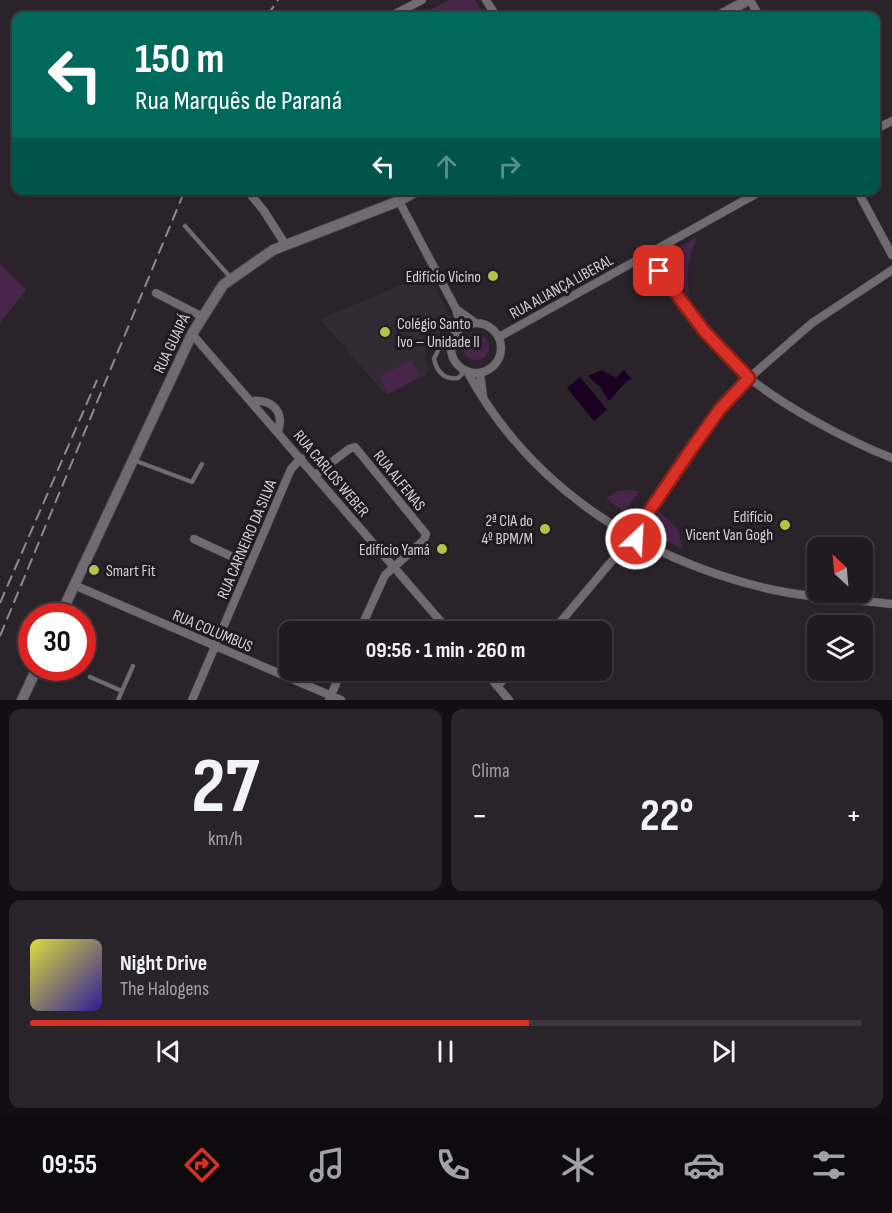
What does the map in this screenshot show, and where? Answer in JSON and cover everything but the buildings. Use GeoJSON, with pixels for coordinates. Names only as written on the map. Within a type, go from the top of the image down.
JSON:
{"type":"FeatureCollection","features":[{"type":"Feature","properties":{"kind":"main road"},"geometry":{"type":"LineString","coordinates":[[726,12],[749,0]]}},
{"type":"Feature","properties":{"kind":"main road","name":"RUA GUAIPÁ"},"geometry":{"type":"LineString","coordinates":[[66,603],[201,316],[231,278],[262,256],[285,244],[409,195]]}},
{"type":"Feature","properties":{"kind":"main road"},"geometry":{"type":"LineString","coordinates":[[22,700],[31,681]]}},
{"type":"Feature","properties":{"kind":"street"},"geometry":{"type":"LineString","coordinates":[[399,12],[422,0]]}},
{"type":"Feature","properties":{"kind":"street"},"geometry":{"type":"LineString","coordinates":[[251,195],[285,244]]}},
{"type":"Feature","properties":{"kind":"street","name":"RUA ALIANÇA LIBERAL"},"geometry":{"type":"LineString","coordinates":[[499,337],[754,195]]}},
{"type":"Feature","properties":{"kind":"street"},"geometry":{"type":"LineString","coordinates":[[860,195],[892,255]]}},
{"type":"Feature","properties":{"kind":"street"},"geometry":{"type":"LineString","coordinates":[[399,201],[456,309],[459,329],[451,349],[455,362],[466,371],[484,401],[515,442],[571,495],[627,534],[661,554],[713,574],[767,589],[816,598],[892,604]]}},
{"type":"Feature","properties":{"kind":"street"},"geometry":{"type":"LineString","coordinates":[[646,254],[705,332],[749,378],[818,422],[892,458]]}},
{"type":"Feature","properties":{"kind":"street"},"geometry":{"type":"LineString","coordinates":[[561,621],[616,556],[636,539],[644,519],[720,409],[749,378],[812,323],[892,270]]}},
{"type":"Feature","properties":{"kind":"street"},"geometry":{"type":"LineString","coordinates":[[156,293],[201,316]]}},
{"type":"Feature","properties":{"kind":"street"},"geometry":{"type":"LineString","coordinates":[[456,309],[474,322],[489,326],[499,337],[501,344],[499,359],[494,366],[480,373],[466,371]]}},
{"type":"Feature","properties":{"kind":"street"},"geometry":{"type":"LineString","coordinates":[[459,329],[474,322]]}},
{"type":"Feature","properties":{"kind":"street","name":"RUA CARLOS WEBER"},"geometry":{"type":"LineString","coordinates":[[192,334],[440,621]]}},
{"type":"Feature","properties":{"kind":"street"},"geometry":{"type":"LineString","coordinates":[[480,373],[484,401]]}},
{"type":"Feature","properties":{"kind":"street"},"geometry":{"type":"LineString","coordinates":[[251,401],[264,401],[274,406],[280,417],[278,432]]}},
{"type":"Feature","properties":{"kind":"street","name":"RUA ALFENAS"},"geometry":{"type":"LineString","coordinates":[[315,475],[349,449],[358,449],[425,531],[424,540],[393,566]]}},
{"type":"Feature","properties":{"kind":"street","name":"RUA CARNEIRO DA SILVA"},"geometry":{"type":"LineString","coordinates":[[192,700],[291,469],[301,458]]}},
{"type":"Feature","properties":{"kind":"street"},"geometry":{"type":"LineString","coordinates":[[616,556],[627,534],[644,519]]}},
{"type":"Feature","properties":{"kind":"street"},"geometry":{"type":"LineString","coordinates":[[194,539],[250,565]]}},
{"type":"Feature","properties":{"kind":"street"},"geometry":{"type":"LineString","coordinates":[[364,621],[378,588],[393,566]]}},
{"type":"Feature","properties":{"kind":"street","name":"RUA COLUMBUS"},"geometry":{"type":"LineString","coordinates":[[74,585],[216,645],[330,698],[342,700]]}},
{"type":"Feature","properties":{"kind":"street"},"geometry":{"type":"LineString","coordinates":[[330,698],[337,681]]}},
{"type":"Feature","properties":{"kind":"street"},"geometry":{"type":"LineString","coordinates":[[493,681],[509,700]]}},
{"type":"Feature","properties":{"kind":"street"},"geometry":{"type":"LineString","coordinates":[[497,686],[502,681]]}},
{"type":"Feature","properties":{"kind":"lane"},"geometry":{"type":"LineString","coordinates":[[185,226],[231,278]]}},
{"type":"Feature","properties":{"kind":"lane"},"geometry":{"type":"LineString","coordinates":[[459,329],[443,340],[434,359],[437,369],[445,377],[458,378],[466,371]]}},
{"type":"Feature","properties":{"kind":"lane"},"geometry":{"type":"LineString","coordinates":[[132,459],[192,482],[202,464]]}},
{"type":"Feature","properties":{"kind":"lane"},"geometry":{"type":"LineString","coordinates":[[118,700],[133,666]]}},
{"type":"Feature","properties":{"kind":"lane"},"geometry":{"type":"LineString","coordinates":[[96,680],[122,691]]}},
{"type":"Feature","properties":{"kind":"shaded area"},"geometry":{"type":"Polygon","coordinates":[[[450,0],[475,0],[482,12],[426,12],[450,0]]]}},
{"type":"Feature","properties":{"kind":"shaded area"},"geometry":{"type":"Polygon","coordinates":[[[697,237],[689,265],[689,295],[662,264],[660,258],[697,237]]]}},
{"type":"Feature","properties":{"kind":"shaded area"},"geometry":{"type":"Polygon","coordinates":[[[0,264],[26,290],[0,323],[0,264]]]}},
{"type":"Feature","properties":{"kind":"shaded area","name":"Colégio Santo Ivo – Unidade II"},"geometry":{"type":"Polygon","coordinates":[[[428,274],[452,319],[426,349],[425,361],[429,369],[424,376],[386,395],[320,319],[428,274]]]}},
{"type":"Feature","properties":{"kind":"shaded area"},"geometry":{"type":"Polygon","coordinates":[[[476,334],[485,338],[489,347],[485,356],[476,360],[467,356],[463,347],[467,338],[476,334]]]}},
{"type":"Feature","properties":{"kind":"shaded area"},"geometry":{"type":"Polygon","coordinates":[[[411,360],[420,376],[388,394],[379,377],[411,360]]]}},
{"type":"Feature","properties":{"kind":"shaded area"},"geometry":{"type":"Polygon","coordinates":[[[602,370],[616,378],[624,370],[632,379],[626,382],[609,401],[600,387],[588,376],[602,370]]]}},
{"type":"Feature","properties":{"kind":"shaded area"},"geometry":{"type":"Polygon","coordinates":[[[580,377],[607,410],[594,421],[567,388],[580,377]]]}},
{"type":"Feature","properties":{"kind":"shaded area"},"geometry":{"type":"Polygon","coordinates":[[[618,491],[640,491],[624,512],[606,499],[618,491]]]}},
{"type":"Feature","properties":{"kind":"shaded area"},"geometry":{"type":"Polygon","coordinates":[[[659,511],[678,529],[682,549],[648,531],[649,524],[659,511]]]}},
{"type":"Feature","properties":{"kind":"railway"},"geometry":{"type":"LineString","coordinates":[[270,12],[278,0]]}},
{"type":"Feature","properties":{"kind":"railway"},"geometry":{"type":"LineString","coordinates":[[0,636],[183,195]]}},
{"type":"Feature","properties":{"kind":"railway"},"geometry":{"type":"LineString","coordinates":[[0,603],[97,380]]}},
{"type":"Feature","properties":{"kind":"place","name":"Edifício Vicino"},"geometry":{"type":"Point","coordinates":[493,276]}},
{"type":"Feature","properties":{"kind":"place","name":"Colégio Santo Ivo – Unidade II"},"geometry":{"type":"Point","coordinates":[385,332]}},
{"type":"Feature","properties":{"kind":"place","name":"Edifício Vicent Van Gogh"},"geometry":{"type":"Point","coordinates":[785,525]}},
{"type":"Feature","properties":{"kind":"place","name":"2ª CIA do 4º BPM/M"},"geometry":{"type":"Point","coordinates":[545,529]}},
{"type":"Feature","properties":{"kind":"place","name":"Edifício Yamá"},"geometry":{"type":"Point","coordinates":[442,549]}},
{"type":"Feature","properties":{"kind":"place","name":"Smart Fit"},"geometry":{"type":"Point","coordinates":[94,570]}},
{"type":"Feature","properties":{"kind":"route"},"geometry":{"type":"LineString","coordinates":[[636,539],[644,519],[690,451],[720,409],[749,378],[705,332],[659,271]]}}]}
